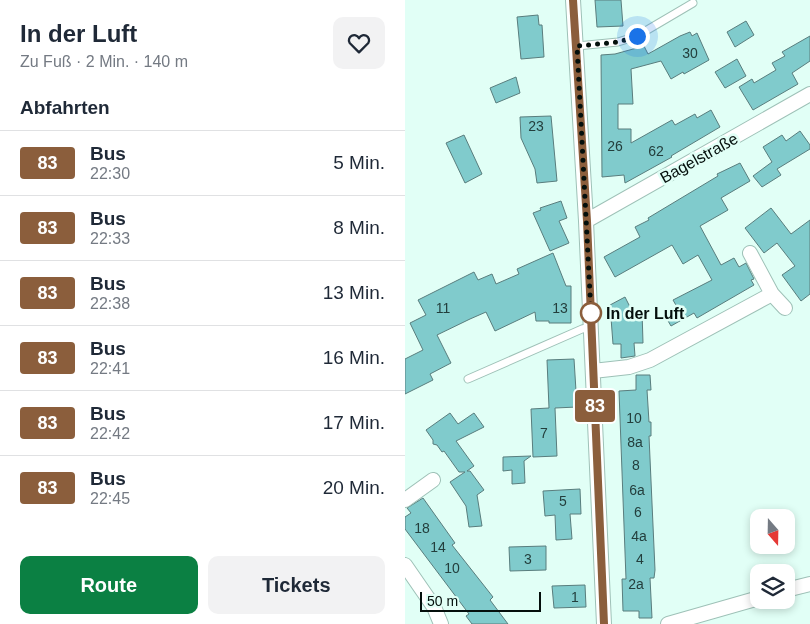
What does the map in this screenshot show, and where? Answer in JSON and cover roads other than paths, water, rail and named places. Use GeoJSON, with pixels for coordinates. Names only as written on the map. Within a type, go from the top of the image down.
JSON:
{"type":"FeatureCollection","features":[{"type":"Feature","properties":{"kind":"street"},"geometry":{"type":"LineString","coordinates":[[573,0],[587,221],[604,624]]}},
{"type":"Feature","properties":{"kind":"street","name":"Bagelstraße"},"geometry":{"type":"LineString","coordinates":[[587,221],[810,94]]}},
{"type":"Feature","properties":{"kind":"street"},"geometry":{"type":"LineString","coordinates":[[750,253],[772,294],[785,308]]}},
{"type":"Feature","properties":{"kind":"street"},"geometry":{"type":"LineString","coordinates":[[593,371],[629,367],[650,360],[772,294]]}},
{"type":"Feature","properties":{"kind":"street"},"geometry":{"type":"LineString","coordinates":[[405,500],[433,480]]}},
{"type":"Feature","properties":{"kind":"street"},"geometry":{"type":"LineString","coordinates":[[405,565],[434,607],[441,624]]}},
{"type":"Feature","properties":{"kind":"street"},"geometry":{"type":"LineString","coordinates":[[795,588],[810,584]]}},
{"type":"Feature","properties":{"kind":"street"},"geometry":{"type":"LineString","coordinates":[[668,624],[750,601]]}},
{"type":"Feature","properties":{"kind":"lane"},"geometry":{"type":"LineString","coordinates":[[577,46],[619,42],[637,36],[693,3]]}},
{"type":"Feature","properties":{"kind":"lane"},"geometry":{"type":"LineString","coordinates":[[467,379],[582,328],[591,327]]}},
{"type":"Feature","properties":{"kind":"place","name":"In der Luft"},"geometry":{"type":"Point","coordinates":[591,313]}}]}
